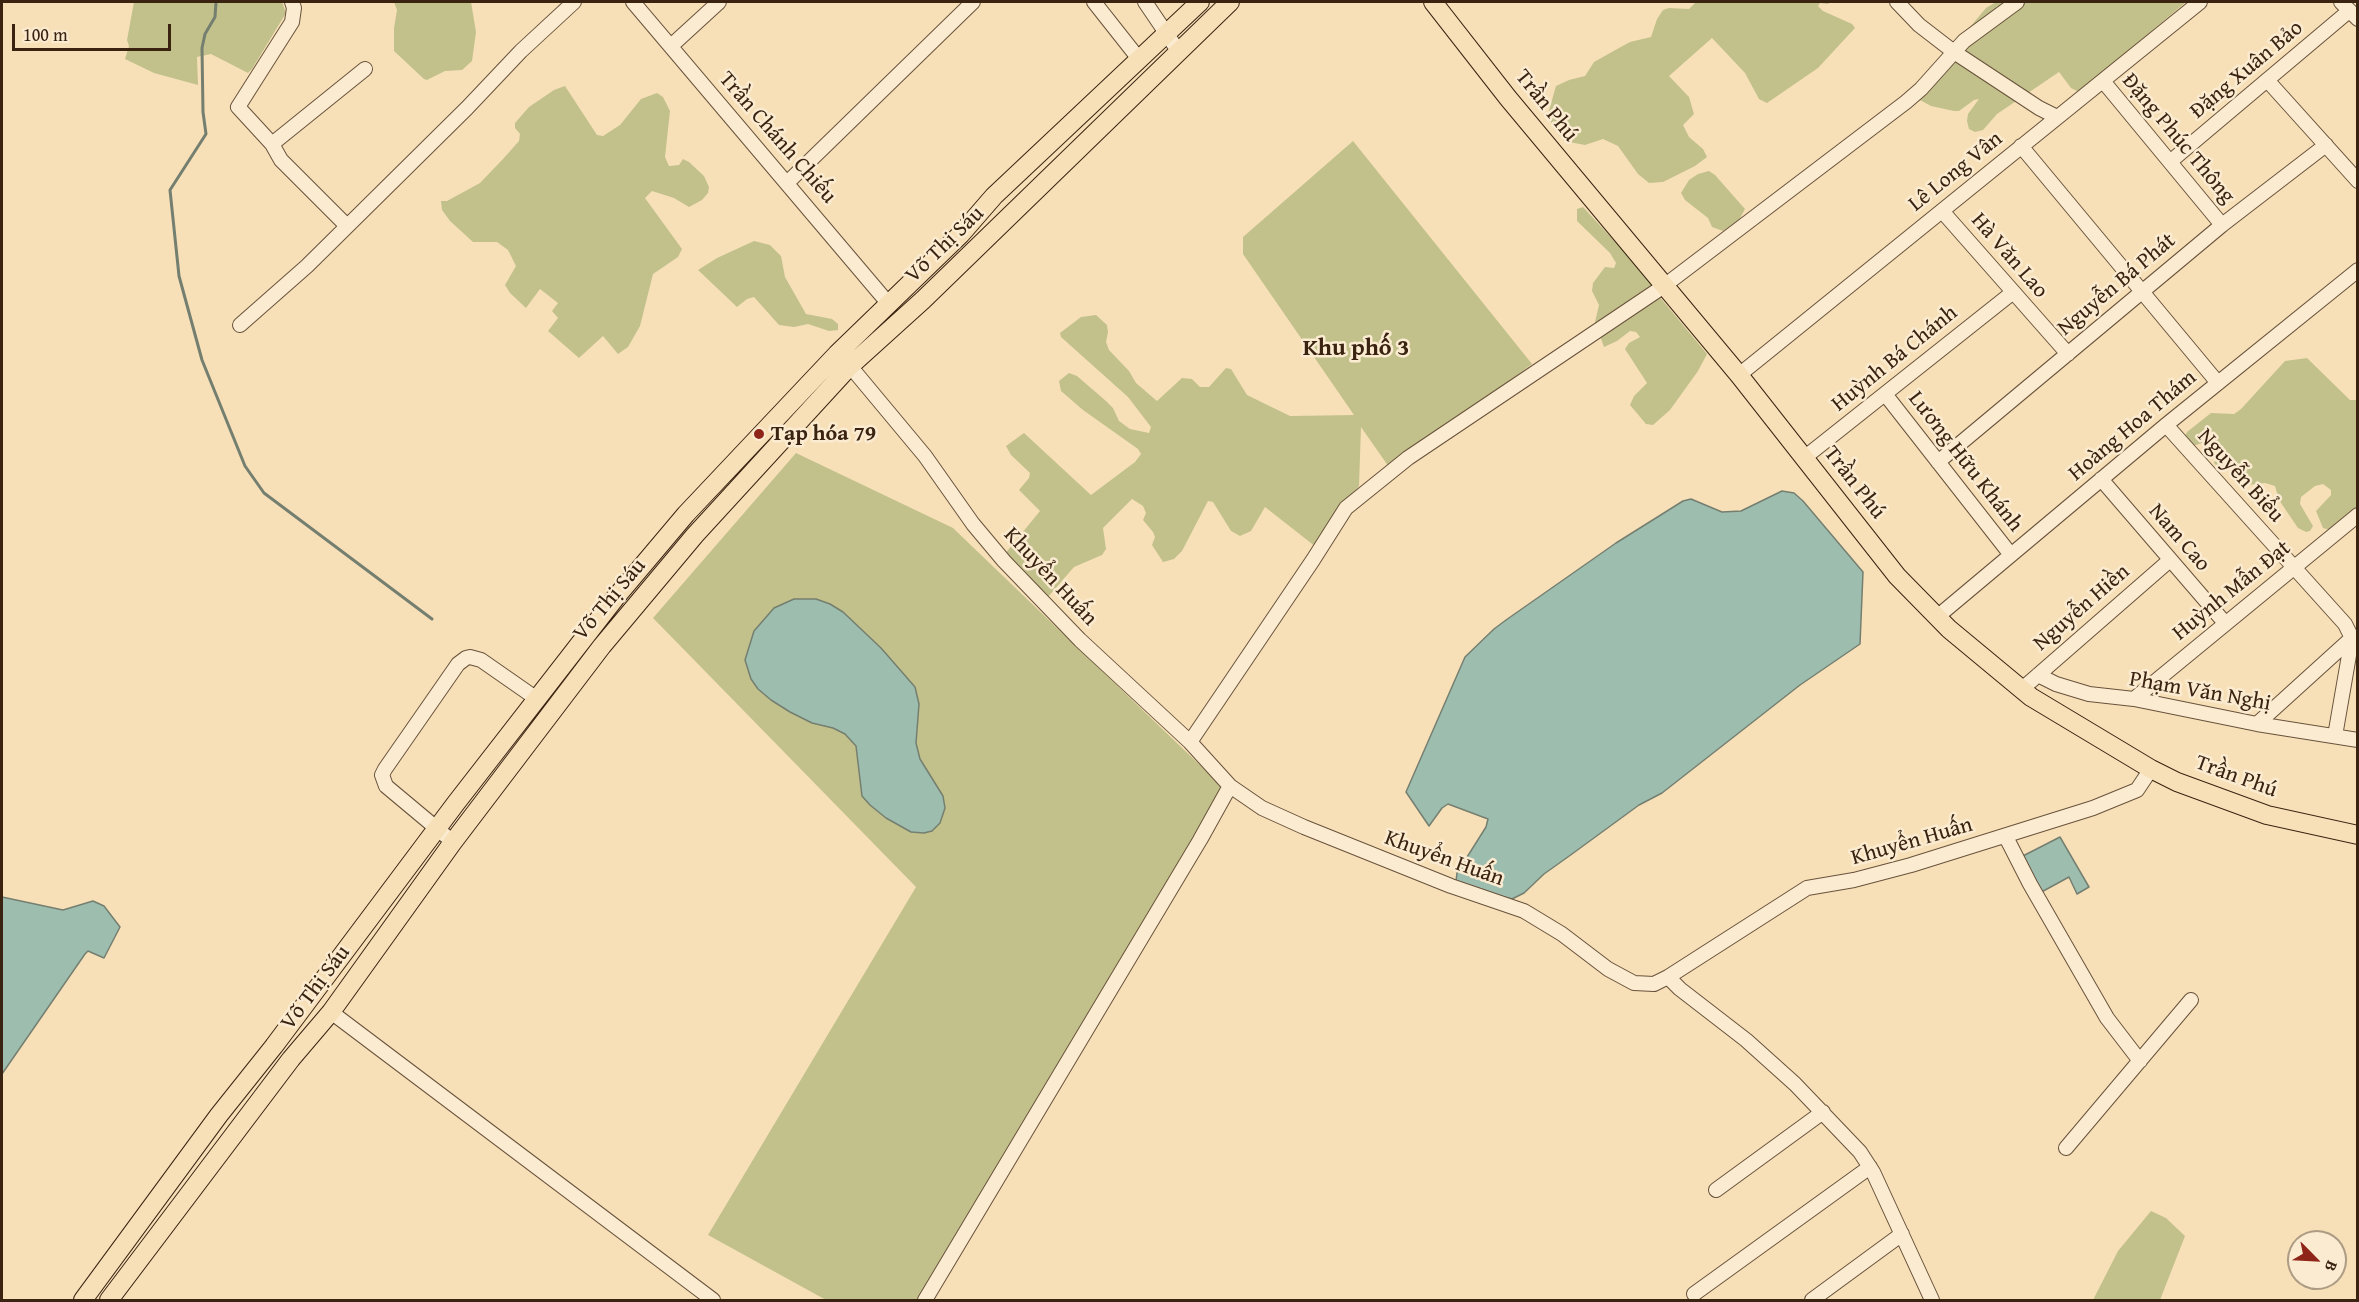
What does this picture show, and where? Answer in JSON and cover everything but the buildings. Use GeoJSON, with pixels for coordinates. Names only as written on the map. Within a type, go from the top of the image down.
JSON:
{"type":"FeatureCollection","features":[{"type":"Feature","properties":{"kind":"main road","name":"Võ Thị Sáu"},"geometry":{"type":"LineString","coordinates":[[109,1300],[291,1059],[331,1012],[453,842],[602,646],[844,360],[888,303],[961,234],[994,196],[1200,2]]}},
{"type":"Feature","properties":{"kind":"main road","name":"Võ Thị Sáu"},"geometry":{"type":"LineString","coordinates":[[83,1300],[219,1115],[537,699],[616,597],[686,514],[844,360],[931,291],[1230,2]]}},
{"type":"Feature","properties":{"kind":"main road","name":"Trần Phú"},"geometry":{"type":"LineString","coordinates":[[1433,2],[1508,98],[1739,375],[1897,576],[1963,641],[2022,689],[2071,722],[2151,770],[2267,815],[2358,835]]}},
{"type":"Feature","properties":{"kind":"street"},"geometry":{"type":"LineString","coordinates":[[292,2],[294,8],[292,22],[238,107],[272,144],[281,160],[347,226]]}},
{"type":"Feature","properties":{"kind":"street"},"geometry":{"type":"LineString","coordinates":[[240,325],[307,266],[467,108],[521,51],[574,2]]}},
{"type":"Feature","properties":{"kind":"street","name":"Trần Chánh Chiếu"},"geometry":{"type":"LineString","coordinates":[[633,2],[888,303]]}},
{"type":"Feature","properties":{"kind":"street"},"geometry":{"type":"LineString","coordinates":[[671,46],[719,2]]}},
{"type":"Feature","properties":{"kind":"street"},"geometry":{"type":"LineString","coordinates":[[787,183],[973,2]]}},
{"type":"Feature","properties":{"kind":"street"},"geometry":{"type":"LineString","coordinates":[[1095,2],[1139,59]]}},
{"type":"Feature","properties":{"kind":"street"},"geometry":{"type":"LineString","coordinates":[[1145,2],[1179,52]]}},
{"type":"Feature","properties":{"kind":"street"},"geometry":{"type":"LineString","coordinates":[[1897,2],[1920,25],[1954,52],[2039,108],[2057,117]]}},
{"type":"Feature","properties":{"kind":"street"},"geometry":{"type":"LineString","coordinates":[[1190,742],[1346,508],[1408,458],[1664,286],[1906,102],[1922,89],[1964,41],[2017,2]]}},
{"type":"Feature","properties":{"kind":"street","name":"Lê Long Vân"},"geometry":{"type":"LineString","coordinates":[[1739,375],[2200,2]]}},
{"type":"Feature","properties":{"kind":"street","name":"Đặng Xuân Bảo"},"geometry":{"type":"LineString","coordinates":[[2171,161],[2349,10]]}},
{"type":"Feature","properties":{"kind":"street"},"geometry":{"type":"LineString","coordinates":[[272,144],[365,69]]}},
{"type":"Feature","properties":{"kind":"street"},"geometry":{"type":"LineString","coordinates":[[2267,80],[2358,181]]}},
{"type":"Feature","properties":{"kind":"street","name":"Đặng Phúc Thông"},"geometry":{"type":"LineString","coordinates":[[2103,81],[2222,225]]}},
{"type":"Feature","properties":{"kind":"street","name":"Nguyễn Bá Phát"},"geometry":{"type":"LineString","coordinates":[[1938,462],[2222,225],[2326,145]]}},
{"type":"Feature","properties":{"kind":"street"},"geometry":{"type":"LineString","coordinates":[[2021,146],[2218,383]]}},
{"type":"Feature","properties":{"kind":"street","name":"Hà Văn Lao"},"geometry":{"type":"LineString","coordinates":[[1942,211],[2068,354]]}},
{"type":"Feature","properties":{"kind":"street","name":"Hoàng Hoa Thám"},"geometry":{"type":"LineString","coordinates":[[1937,617],[2166,425],[2358,270]]}},
{"type":"Feature","properties":{"kind":"street","name":"Huỳnh Bá Chánh"},"geometry":{"type":"LineString","coordinates":[[1804,458],[2012,293]]}},
{"type":"Feature","properties":{"kind":"street","name":"Khuyển Huấn"},"geometry":{"type":"LineString","coordinates":[[844,360],[925,456],[973,524],[1004,561],[1080,640],[1190,742],[1230,786],[1262,808],[1304,827],[1441,883],[1524,911],[1562,934],[1608,969],[1627,980],[1648,985],[1668,977],[1808,888],[1854,880],[2006,837],[2093,808],[2133,792],[2142,786],[2151,770]]}},
{"type":"Feature","properties":{"kind":"street","name":"Lương Hữu Khánh"},"geometry":{"type":"LineString","coordinates":[[1885,394],[2011,555]]}},
{"type":"Feature","properties":{"kind":"street","name":"Nguyễn Biểu"},"geometry":{"type":"LineString","coordinates":[[2166,425],[2355,635]]}},
{"type":"Feature","properties":{"kind":"street","name":"Nam Cao"},"geometry":{"type":"LineString","coordinates":[[2101,479],[2225,623]]}},
{"type":"Feature","properties":{"kind":"street","name":"Huỳnh Mẫn Đạt"},"geometry":{"type":"LineString","coordinates":[[2134,699],[2358,515]]}},
{"type":"Feature","properties":{"kind":"street","name":"Nguyễn Hiền"},"geometry":{"type":"LineString","coordinates":[[2022,689],[2170,560]]}},
{"type":"Feature","properties":{"kind":"street"},"geometry":{"type":"LineString","coordinates":[[2335,736],[2353,657],[2355,635]]}},
{"type":"Feature","properties":{"kind":"street"},"geometry":{"type":"LineString","coordinates":[[2257,724],[2355,635]]}},
{"type":"Feature","properties":{"kind":"street"},"geometry":{"type":"LineString","coordinates":[[453,842],[386,786],[382,776],[458,664],[466,658],[475,657],[537,699]]}},
{"type":"Feature","properties":{"kind":"street","name":"Phạm Văn Nghị"},"geometry":{"type":"LineString","coordinates":[[2038,675],[2072,690],[2134,699],[2257,724],[2358,740]]}},
{"type":"Feature","properties":{"kind":"street"},"geometry":{"type":"LineString","coordinates":[[926,1300],[1230,786]]}},
{"type":"Feature","properties":{"kind":"street"},"geometry":{"type":"LineString","coordinates":[[2006,837],[2030,884],[2102,1009],[2140,1061]]}},
{"type":"Feature","properties":{"kind":"street"},"geometry":{"type":"LineString","coordinates":[[1668,977],[1796,1084],[1860,1152],[1870,1167],[1932,1300]]}},
{"type":"Feature","properties":{"kind":"street"},"geometry":{"type":"LineString","coordinates":[[2066,1148],[2191,1000]]}},
{"type":"Feature","properties":{"kind":"street"},"geometry":{"type":"LineString","coordinates":[[331,1012],[712,1300]]}},
{"type":"Feature","properties":{"kind":"street"},"geometry":{"type":"LineString","coordinates":[[1716,1190],[1823,1112]]}},
{"type":"Feature","properties":{"kind":"street"},"geometry":{"type":"LineString","coordinates":[[1694,1294],[1870,1167]]}},
{"type":"Feature","properties":{"kind":"street"},"geometry":{"type":"LineString","coordinates":[[1812,1300],[1902,1234]]}},
{"type":"Feature","properties":{"kind":"shaded area"},"geometry":{"type":"Polygon","coordinates":[[[134,2],[282,2],[286,13],[248,73],[211,54],[197,57],[198,85],[154,73],[125,59],[129,46],[127,40],[134,2]]]}},
{"type":"Feature","properties":{"kind":"shaded area"},"geometry":{"type":"Polygon","coordinates":[[[394,2],[471,2],[476,32],[472,61],[462,70],[445,71],[427,80],[424,79],[394,51],[397,10],[394,2]]]}},
{"type":"Feature","properties":{"kind":"shaded area"},"geometry":{"type":"Polygon","coordinates":[[[1696,2],[1831,2],[1820,3],[1818,6],[1823,11],[1852,24],[1855,28],[1818,68],[1767,103],[1759,99],[1745,73],[1712,38],[1669,76],[1689,97],[1694,114],[1683,125],[1689,137],[1703,149],[1707,157],[1695,166],[1663,182],[1649,183],[1638,174],[1618,146],[1603,139],[1585,145],[1564,141],[1553,127],[1548,114],[1556,86],[1585,76],[1594,62],[1630,42],[1651,37],[1657,19],[1663,10],[1689,9],[1696,2]]]}},
{"type":"Feature","properties":{"kind":"shaded area"},"geometry":{"type":"Polygon","coordinates":[[[1996,2],[2186,2],[2079,92],[2071,88],[2059,72],[1997,114],[1983,130],[1975,132],[1969,129],[1967,121],[1968,114],[1979,99],[1959,111],[1954,111],[1931,106],[1918,99],[1965,33],[1986,8],[1996,2]]]}},
{"type":"Feature","properties":{"kind":"shaded area"},"geometry":{"type":"Polygon","coordinates":[[[565,86],[597,135],[603,136],[620,125],[641,99],[657,93],[663,97],[670,111],[665,157],[669,166],[679,165],[683,159],[689,162],[704,176],[709,187],[708,193],[702,200],[689,207],[674,198],[652,191],[645,198],[682,249],[678,257],[653,274],[640,326],[628,347],[618,354],[603,336],[579,358],[548,331],[558,318],[552,311],[558,303],[540,289],[526,308],[505,285],[516,266],[508,250],[497,242],[473,242],[450,221],[442,210],[441,201],[447,201],[480,183],[519,141],[520,134],[515,128],[515,123],[529,107],[554,90],[565,86]]]}},
{"type":"Feature","properties":{"kind":"shaded area"},"geometry":{"type":"Polygon","coordinates":[[[1353,141],[1532,364],[1391,470],[1361,427],[1359,486],[1316,547],[1265,507],[1251,531],[1240,536],[1231,531],[1213,502],[1208,501],[1182,551],[1174,559],[1163,562],[1152,545],[1155,537],[1153,532],[1143,520],[1146,513],[1143,506],[1132,499],[1103,528],[1106,549],[1102,555],[1074,567],[1047,598],[1004,555],[1040,511],[1019,490],[1029,478],[1030,473],[1011,455],[1006,446],[1024,433],[1091,495],[1135,462],[1141,454],[1138,449],[1083,410],[1061,391],[1059,381],[1069,373],[1077,376],[1106,401],[1113,408],[1119,421],[1130,429],[1149,433],[1151,427],[1128,397],[1061,337],[1060,333],[1081,317],[1096,315],[1107,325],[1106,342],[1109,350],[1129,371],[1136,383],[1157,401],[1182,378],[1192,379],[1200,387],[1209,387],[1226,368],[1231,369],[1247,395],[1290,416],[1354,415],[1243,254],[1243,237],[1353,141]]]}},
{"type":"Feature","properties":{"kind":"shaded area"},"geometry":{"type":"Polygon","coordinates":[[[1709,171],[1745,209],[1739,220],[1723,231],[1712,227],[1708,218],[1685,200],[1681,193],[1689,180],[1709,171]]]}},
{"type":"Feature","properties":{"kind":"shaded area"},"geometry":{"type":"Polygon","coordinates":[[[1583,207],[1643,272],[1659,296],[1707,354],[1698,371],[1670,410],[1653,425],[1646,424],[1630,405],[1634,396],[1647,383],[1625,349],[1629,343],[1640,337],[1636,332],[1630,331],[1604,347],[1595,322],[1599,305],[1592,291],[1593,283],[1605,267],[1614,268],[1616,263],[1610,253],[1577,221],[1577,209],[1583,207]]]}},
{"type":"Feature","properties":{"kind":"shaded area"},"geometry":{"type":"Polygon","coordinates":[[[754,241],[770,245],[781,256],[785,277],[806,314],[832,319],[838,324],[838,330],[829,331],[808,324],[794,327],[779,325],[754,297],[747,299],[737,307],[698,270],[717,258],[754,241]]]}},
{"type":"Feature","properties":{"kind":"shaded area"},"geometry":{"type":"Polygon","coordinates":[[[2307,358],[2350,400],[2357,400],[2357,508],[2330,530],[2323,528],[2316,511],[2331,495],[2331,490],[2323,484],[2315,486],[2301,497],[2300,504],[2313,526],[2310,531],[2306,532],[2298,528],[2279,500],[2275,486],[2265,483],[2247,485],[2232,470],[2218,467],[2214,463],[2221,447],[2215,443],[2205,442],[2184,449],[2179,446],[2187,432],[2211,413],[2234,414],[2241,409],[2285,361],[2307,358]]]}},
{"type":"Feature","properties":{"kind":"shaded area"},"geometry":{"type":"Polygon","coordinates":[[[796,453],[953,528],[1229,793],[925,1300],[826,1300],[708,1235],[916,887],[653,618],[796,453]]]}},
{"type":"Feature","properties":{"kind":"shaded area"},"geometry":{"type":"Polygon","coordinates":[[[1782,491],[1794,493],[1803,501],[1863,572],[1860,644],[1800,685],[1662,793],[1639,805],[1544,874],[1524,893],[1512,899],[1471,889],[1456,881],[1457,873],[1486,827],[1488,819],[1448,804],[1442,808],[1429,826],[1406,792],[1465,657],[1506,620],[1616,543],[1683,501],[1691,499],[1722,512],[1741,511],[1782,491]]]}},
{"type":"Feature","properties":{"kind":"shaded area"},"geometry":{"type":"Polygon","coordinates":[[[794,599],[816,599],[843,612],[881,648],[915,687],[919,704],[916,743],[920,759],[943,796],[945,808],[940,823],[932,831],[911,832],[886,818],[870,805],[862,796],[856,746],[845,734],[833,728],[812,723],[790,712],[758,689],[751,679],[745,660],[754,631],[774,608],[794,599]]]}},
{"type":"Feature","properties":{"kind":"shaded area"},"geometry":{"type":"Polygon","coordinates":[[[2060,837],[2089,887],[2077,894],[2069,877],[2036,895],[2017,859],[2060,837]]]}},
{"type":"Feature","properties":{"kind":"shaded area"},"geometry":{"type":"Polygon","coordinates":[[[2,897],[63,910],[93,901],[104,906],[120,927],[104,958],[88,951],[85,954],[2,1074],[2,897]]]}},
{"type":"Feature","properties":{"kind":"shaded area"},"geometry":{"type":"Polygon","coordinates":[[[2151,1211],[2166,1218],[2185,1236],[2160,1300],[2093,1300],[2118,1251],[2151,1211]]]}},
{"type":"Feature","properties":{"kind":"waterway"},"geometry":{"type":"LineString","coordinates":[[216,2],[215,17],[205,34],[202,48],[203,112],[206,134],[170,190],[179,276],[202,360],[245,466],[264,493],[432,619]]}},
{"type":"Feature","properties":{"kind":"place","name":"Tạp hóa 79"},"geometry":{"type":"Point","coordinates":[759,434]}},
{"type":"Feature","properties":{"kind":"district","name":"Khu phố 3"},"geometry":{"type":"Point","coordinates":[1356,349]}}]}
